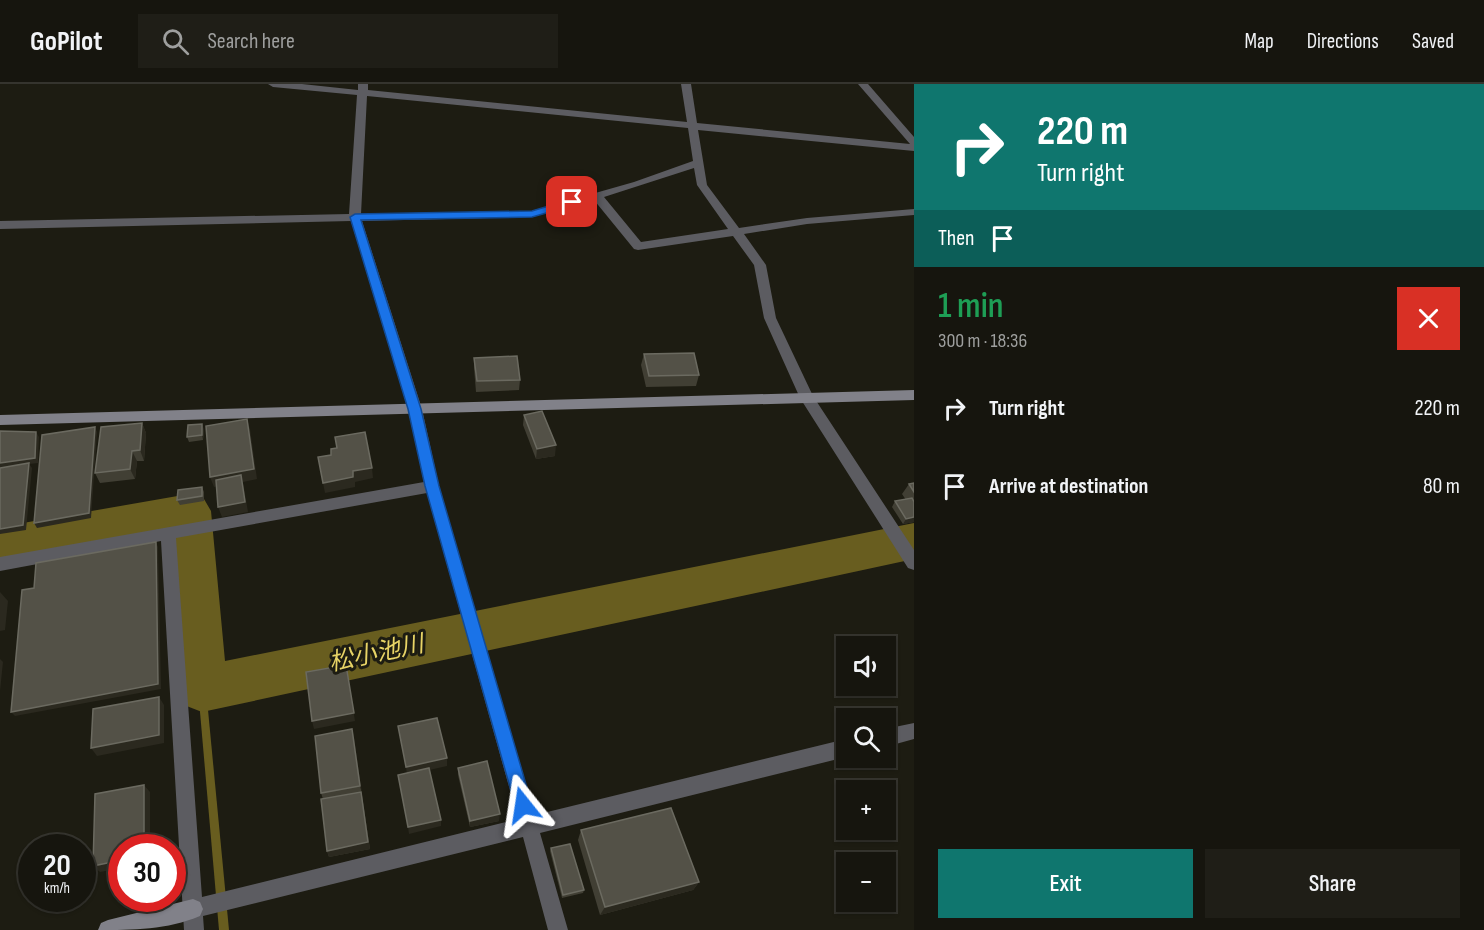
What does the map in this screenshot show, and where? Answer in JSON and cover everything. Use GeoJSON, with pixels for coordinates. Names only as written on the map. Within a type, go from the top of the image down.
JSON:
{"type":"FeatureCollection","features":[{"type":"Feature","properties":{"kind":"street"},"geometry":{"type":"LineString","coordinates":[[273,84],[362,88],[692,127],[914,145]]}},
{"type":"Feature","properties":{"kind":"street"},"geometry":{"type":"LineString","coordinates":[[686,84],[702,185],[712,202],[737,231],[760,265],[770,318],[807,398],[914,563]]}},
{"type":"Feature","properties":{"kind":"street"},"geometry":{"type":"LineString","coordinates":[[863,84],[914,145]]}},
{"type":"Feature","properties":{"kind":"street"},"geometry":{"type":"LineString","coordinates":[[362,88],[355,217],[414,409],[432,486],[558,930]]}},
{"type":"Feature","properties":{"kind":"street"},"geometry":{"type":"LineString","coordinates":[[0,225],[532,214],[638,184],[697,163]]}},
{"type":"Feature","properties":{"kind":"street"},"geometry":{"type":"LineString","coordinates":[[597,195],[638,246],[807,221],[914,212]]}},
{"type":"Feature","properties":{"kind":"street"},"geometry":{"type":"LineString","coordinates":[[0,420],[914,395]]}},
{"type":"Feature","properties":{"kind":"street"},"geometry":{"type":"LineString","coordinates":[[0,564],[432,486]]}},
{"type":"Feature","properties":{"kind":"street"},"geometry":{"type":"LineString","coordinates":[[169,533],[194,930]]}},
{"type":"Feature","properties":{"kind":"street"},"geometry":{"type":"LineString","coordinates":[[896,735],[914,731]]}},
{"type":"Feature","properties":{"kind":"street"},"geometry":{"type":"LineString","coordinates":[[108,930],[836,750]]}},
{"type":"Feature","properties":{"kind":"building"},"geometry":{"type":"Polygon","coordinates":[[[694,353],[699,375],[649,376],[644,354],[694,353]]]}},
{"type":"Feature","properties":{"kind":"building"},"geometry":{"type":"Polygon","coordinates":[[[517,356],[520,380],[477,381],[474,358],[517,356]]]}},
{"type":"Feature","properties":{"kind":"building"},"geometry":{"type":"Polygon","coordinates":[[[542,411],[556,445],[537,449],[524,415],[542,411]]]}},
{"type":"Feature","properties":{"kind":"building"},"geometry":{"type":"Polygon","coordinates":[[[247,419],[254,469],[210,477],[206,426],[247,419]]]}},
{"type":"Feature","properties":{"kind":"building"},"geometry":{"type":"Polygon","coordinates":[[[142,423],[140,450],[132,451],[130,469],[95,473],[101,427],[142,423]]]}},
{"type":"Feature","properties":{"kind":"building"},"geometry":{"type":"Polygon","coordinates":[[[202,424],[202,435],[187,437],[188,425],[202,424]]]}},
{"type":"Feature","properties":{"kind":"building"},"geometry":{"type":"Polygon","coordinates":[[[95,427],[89,513],[34,523],[42,435],[95,427]]]}},
{"type":"Feature","properties":{"kind":"building"},"geometry":{"type":"Polygon","coordinates":[[[0,431],[36,432],[35,458],[0,463],[0,431]]]}},
{"type":"Feature","properties":{"kind":"building"},"geometry":{"type":"Polygon","coordinates":[[[365,432],[372,468],[353,471],[353,477],[323,483],[318,457],[331,455],[331,449],[337,448],[335,437],[365,432]]]}},
{"type":"Feature","properties":{"kind":"building"},"geometry":{"type":"Polygon","coordinates":[[[29,463],[23,525],[0,529],[0,468],[29,463]]]}},
{"type":"Feature","properties":{"kind":"building"},"geometry":{"type":"Polygon","coordinates":[[[241,475],[245,502],[218,507],[216,480],[241,475]]]}},
{"type":"Feature","properties":{"kind":"building"},"geometry":{"type":"Polygon","coordinates":[[[202,487],[202,496],[177,500],[178,490],[202,487]]]}},
{"type":"Feature","properties":{"kind":"building"},"geometry":{"type":"Polygon","coordinates":[[[912,498],[914,517],[906,519],[895,501],[912,498]]]}},
{"type":"Feature","properties":{"kind":"building"},"geometry":{"type":"Polygon","coordinates":[[[156,542],[158,684],[11,712],[22,590],[34,588],[36,563],[156,542]]]}},
{"type":"Feature","properties":{"kind":"building"},"geometry":{"type":"Polygon","coordinates":[[[346,665],[354,713],[312,721],[306,672],[346,665]]]}},
{"type":"Feature","properties":{"kind":"building"},"geometry":{"type":"Polygon","coordinates":[[[159,697],[159,735],[91,748],[93,709],[159,697]]]}},
{"type":"Feature","properties":{"kind":"building"},"geometry":{"type":"Polygon","coordinates":[[[437,718],[447,758],[406,767],[398,726],[437,718]]]}},
{"type":"Feature","properties":{"kind":"building"},"geometry":{"type":"Polygon","coordinates":[[[352,729],[360,786],[321,793],[315,736],[352,729]]]}},
{"type":"Feature","properties":{"kind":"building"},"geometry":{"type":"Polygon","coordinates":[[[487,761],[500,814],[470,821],[458,768],[487,761]]]}},
{"type":"Feature","properties":{"kind":"building"},"geometry":{"type":"Polygon","coordinates":[[[429,768],[441,820],[408,827],[398,775],[429,768]]]}},
{"type":"Feature","properties":{"kind":"building"},"geometry":{"type":"Polygon","coordinates":[[[144,785],[144,834],[108,834],[108,863],[96,865],[96,834],[94,834],[95,794],[144,785]]]}},
{"type":"Feature","properties":{"kind":"building"},"geometry":{"type":"Polygon","coordinates":[[[361,792],[368,842],[327,851],[321,799],[361,792]]]}},
{"type":"Feature","properties":{"kind":"building"},"geometry":{"type":"Polygon","coordinates":[[[671,808],[699,882],[605,907],[581,830],[671,808]]]}},
{"type":"Feature","properties":{"kind":"building"},"geometry":{"type":"Polygon","coordinates":[[[570,844],[584,890],[563,895],[551,848],[570,844]]]}},
{"type":"Feature","properties":{"kind":"waterway","name":"松小池川"},"geometry":{"type":"LineString","coordinates":[[0,546],[189,511],[202,689],[914,541]]}},
{"type":"Feature","properties":{"kind":"waterway"},"geometry":{"type":"LineString","coordinates":[[202,689],[224,930]]}},
{"type":"Feature","properties":{"kind":"route"},"geometry":{"type":"LineString","coordinates":[[523,805],[432,486],[414,409],[355,217],[532,214],[572,202]]}}]}
